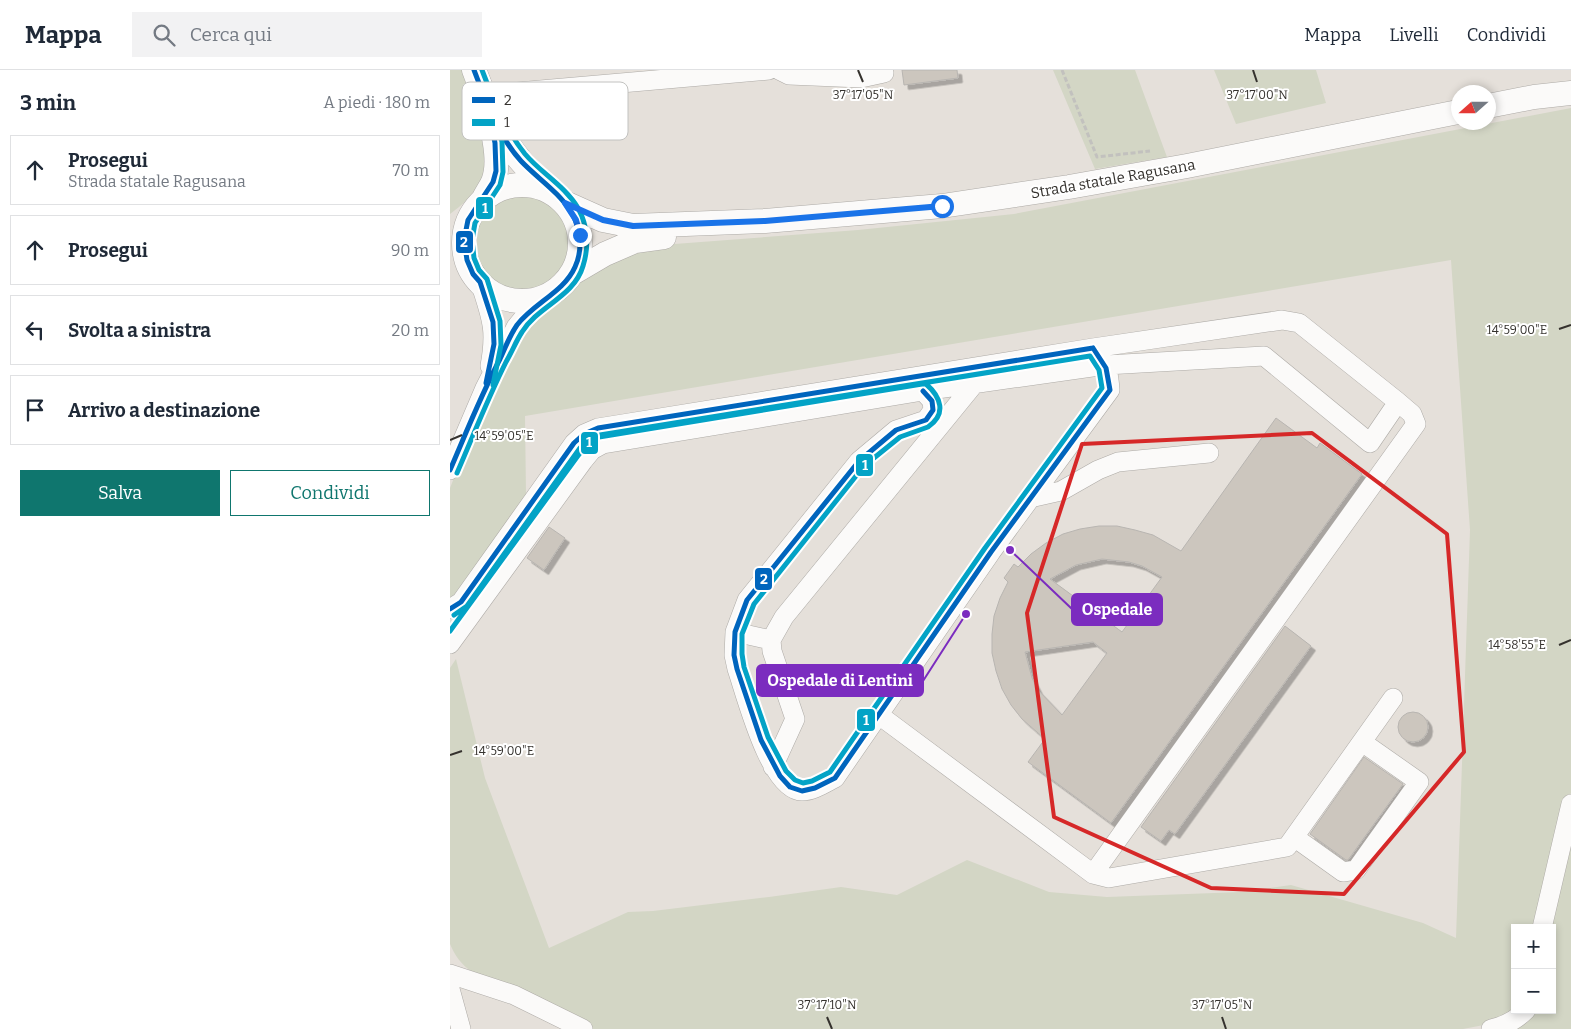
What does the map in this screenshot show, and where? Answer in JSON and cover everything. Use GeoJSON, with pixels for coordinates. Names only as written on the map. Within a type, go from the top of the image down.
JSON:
{"type":"FeatureCollection","features":[{"type":"Feature","properties":{"kind":"main road"},"geometry":{"type":"LineString","coordinates":[[1496,104],[1534,97],[1571,93]]}},
{"type":"Feature","properties":{"kind":"main road","name":"Strada statale Ragusana"},"geometry":{"type":"LineString","coordinates":[[765,221],[942,206],[1069,188],[1451,113]]}},
{"type":"Feature","properties":{"kind":"main road"},"geometry":{"type":"LineString","coordinates":[[477,278],[467,260],[464,240],[468,220],[493,182],[496,170],[495,140]]}},
{"type":"Feature","properties":{"kind":"main road"},"geometry":{"type":"LineString","coordinates":[[450,258],[496,294],[510,300],[531,300],[550,294],[562,286],[571,274],[579,255],[580,240],[576,220],[559,198],[520,160],[506,140]]}},
{"type":"Feature","properties":{"kind":"main road"},"geometry":{"type":"LineString","coordinates":[[450,223],[495,191],[514,184],[535,185],[603,220],[633,226],[765,221]]}},
{"type":"Feature","properties":{"kind":"main road"},"geometry":{"type":"LineString","coordinates":[[571,274],[605,254],[634,241],[765,221]]}},
{"type":"Feature","properties":{"kind":"street"},"geometry":{"type":"LineString","coordinates":[[503,82],[769,70]]}},
{"type":"Feature","properties":{"kind":"street"},"geometry":{"type":"LineString","coordinates":[[779,70],[788,75],[861,78],[884,73]]}},
{"type":"Feature","properties":{"kind":"street"},"geometry":{"type":"LineString","coordinates":[[477,278],[493,322],[494,344],[485,388]]}},
{"type":"Feature","properties":{"kind":"street"},"geometry":{"type":"LineString","coordinates":[[450,470],[485,388],[516,328],[529,311],[550,294]]}},
{"type":"Feature","properties":{"kind":"street"},"geometry":{"type":"LineString","coordinates":[[450,609],[462,602],[574,443],[584,434],[598,428],[1093,348],[1282,320],[1299,323],[1412,414],[1416,424],[1093,874]]}},
{"type":"Feature","properties":{"kind":"street"},"geometry":{"type":"LineString","coordinates":[[923,391],[932,401],[933,410],[926,420],[896,430],[858,461],[747,600],[735,632],[734,655],[737,669],[766,753],[787,786],[801,791],[816,787],[835,778],[1030,498],[1110,390],[1140,363],[1145,344],[1148,340]]}},
{"type":"Feature","properties":{"kind":"street"},"geometry":{"type":"LineString","coordinates":[[1093,348],[1106,364],[1110,390]]}},
{"type":"Feature","properties":{"kind":"street"},"geometry":{"type":"LineString","coordinates":[[451,643],[583,461],[592,450],[603,444],[923,391],[1106,364],[1264,356],[1370,443],[1398,402]]}},
{"type":"Feature","properties":{"kind":"street"},"geometry":{"type":"LineString","coordinates":[[773,766],[795,720],[770,640],[784,617],[975,383]]}},
{"type":"Feature","properties":{"kind":"street"},"geometry":{"type":"LineString","coordinates":[[916,423],[927,432],[928,442]]}},
{"type":"Feature","properties":{"kind":"street"},"geometry":{"type":"LineString","coordinates":[[1030,498],[1061,491],[1098,470],[1118,462],[1208,453]]}},
{"type":"Feature","properties":{"kind":"street"},"geometry":{"type":"LineString","coordinates":[[450,621],[453,630],[451,643]]}},
{"type":"Feature","properties":{"kind":"street"},"geometry":{"type":"LineString","coordinates":[[735,632],[770,640]]}},
{"type":"Feature","properties":{"kind":"street"},"geometry":{"type":"LineString","coordinates":[[879,715],[1093,874],[1109,878],[1287,847],[1393,698]]}},
{"type":"Feature","properties":{"kind":"street"},"geometry":{"type":"LineString","coordinates":[[1294,837],[1344,872],[1356,870],[1419,782],[1362,742]]}},
{"type":"Feature","properties":{"kind":"street"},"geometry":{"type":"LineString","coordinates":[[1543,924],[1571,804]]}},
{"type":"Feature","properties":{"kind":"street"},"geometry":{"type":"LineString","coordinates":[[450,974],[514,995],[583,1029]]}},
{"type":"Feature","properties":{"kind":"street"},"geometry":{"type":"LineString","coordinates":[[450,988],[461,1029]]}},
{"type":"Feature","properties":{"kind":"street"},"geometry":{"type":"LineString","coordinates":[[1491,1029],[1502,1026],[1521,1014]]}},
{"type":"Feature","properties":{"kind":"path"},"geometry":{"type":"LineString","coordinates":[[1062,70],[1097,156],[1154,151]]}},
{"type":"Feature","properties":{"kind":"highlighted area"},"geometry":{"type":"Polygon","coordinates":[[[1312,433],[1447,534],[1464,752],[1344,894],[1211,888],[1054,817],[1027,613],[1082,444],[1312,433]]]}},
{"type":"Feature","properties":{"kind":"green space"},"geometry":{"type":"Polygon","coordinates":[[[450,70],[463,70],[468,82],[462,82],[462,140],[487,140],[489,156],[488,167],[483,181],[450,214],[450,70]]]}},
{"type":"Feature","properties":{"kind":"green space"},"geometry":{"type":"Polygon","coordinates":[[[1053,70],[1135,70],[1167,157],[1095,169],[1053,70]]]}},
{"type":"Feature","properties":{"kind":"green space"},"geometry":{"type":"Polygon","coordinates":[[[1214,70],[1316,70],[1326,103],[1236,124],[1214,70]]]}},
{"type":"Feature","properties":{"kind":"green space"},"geometry":{"type":"Polygon","coordinates":[[[1571,108],[1571,793],[1539,924],[1511,924],[1511,1012],[1489,1024],[1463,1029],[593,1029],[472,972],[459,960],[450,944],[450,668],[456,659],[485,778],[549,948],[628,912],[653,911],[841,887],[897,895],[967,860],[1049,892],[1107,897],[1241,892],[1291,885],[1423,923],[1456,938],[1470,530],[1451,260],[525,416],[526,495],[468,585],[450,598],[450,488],[486,398],[520,331],[583,274],[648,246],[858,230],[1014,214],[1455,130],[1496,130],[1496,122],[1571,108]]]}},
{"type":"Feature","properties":{"kind":"green space"},"geometry":{"type":"Polygon","coordinates":[[[514,195],[532,195],[550,203],[563,216],[571,234],[568,262],[550,283],[532,291],[514,291],[496,283],[483,270],[475,252],[475,234],[483,216],[496,203],[514,195]]]}},
{"type":"Feature","properties":{"kind":"green space"},"geometry":{"type":"Polygon","coordinates":[[[1571,821],[1571,1029],[1509,1029],[1530,1014],[1556,1014],[1556,924],[1548,924],[1571,821]]]}},
{"type":"Feature","properties":{"kind":"building"},"geometry":{"type":"Polygon","coordinates":[[[902,70],[957,70],[958,78],[904,85],[902,70]]]}},
{"type":"Feature","properties":{"kind":"building"},"geometry":{"type":"Polygon","coordinates":[[[1276,418],[1317,448],[1320,443],[1362,474],[1111,823],[1028,762],[1045,739],[1022,719],[1002,689],[992,653],[994,616],[1008,582],[1004,578],[1014,564],[1018,567],[1046,543],[1063,534],[1099,526],[1117,526],[1153,535],[1181,551],[1276,418]],[[1102,559],[1076,565],[1050,579],[1122,632],[1162,577],[1142,566],[1129,562],[1102,559]],[[1093,642],[1025,652],[1032,678],[1038,690],[1062,715],[1107,653],[1093,642]]]}},
{"type":"Feature","properties":{"kind":"building"},"geometry":{"type":"Polygon","coordinates":[[[549,527],[565,538],[544,570],[527,558],[549,527]]]}},
{"type":"Feature","properties":{"kind":"building"},"geometry":{"type":"Polygon","coordinates":[[[1285,626],[1311,646],[1175,834],[1169,830],[1161,841],[1141,827],[1285,626]]]}},
{"type":"Feature","properties":{"kind":"building"},"geometry":{"type":"Polygon","coordinates":[[[1413,712],[1419,713],[1427,721],[1427,733],[1419,741],[1413,742],[1407,741],[1399,733],[1398,727],[1399,721],[1407,713],[1413,712]]]}},
{"type":"Feature","properties":{"kind":"building"},"geometry":{"type":"Polygon","coordinates":[[[1364,757],[1403,784],[1348,860],[1346,860],[1310,834],[1364,757]]]}},
{"type":"Feature","properties":{"kind":"transit line","name":"2"},"geometry":{"type":"LineString","coordinates":[[474,70],[478,82]]}},
{"type":"Feature","properties":{"kind":"transit line","name":"1"},"geometry":{"type":"LineString","coordinates":[[482,70],[487,82]]}},
{"type":"Feature","properties":{"kind":"transit line","name":"2"},"geometry":{"type":"LineString","coordinates":[[486,383],[494,344],[493,322],[480,282],[473,274],[467,260],[464,240],[468,220],[493,182],[496,171],[494,140]]}},
{"type":"Feature","properties":{"kind":"transit line","name":"1"},"geometry":{"type":"LineString","coordinates":[[493,385],[501,345],[500,321],[487,279],[479,270],[474,258],[472,240],[475,223],[500,185],[503,172],[502,140]]}},
{"type":"Feature","properties":{"kind":"transit line","name":"2"},"geometry":{"type":"LineString","coordinates":[[450,470],[480,400],[514,329],[524,317],[564,284],[578,260],[579,232],[571,212],[548,185],[521,161],[505,140]]}},
{"type":"Feature","properties":{"kind":"transit line","name":"1"},"geometry":{"type":"LineString","coordinates":[[457,473],[493,389],[520,335],[537,315],[572,286],[583,266],[586,251],[586,229],[573,200],[531,161],[515,140]]}},
{"type":"Feature","properties":{"kind":"transit line","name":"2"},"geometry":{"type":"LineString","coordinates":[[923,391],[932,401],[933,410],[926,420],[896,430],[859,461],[747,600],[735,632],[734,655],[737,669],[761,740],[780,776],[790,787],[802,791],[815,788],[835,778],[991,552],[1110,390],[1106,368],[1093,348]]}},
{"type":"Feature","properties":{"kind":"transit line","name":"2"},"geometry":{"type":"LineString","coordinates":[[450,609],[461,602],[574,443],[584,434],[598,428],[1093,348]]}},
{"type":"Feature","properties":{"kind":"transit line","name":"1"},"geometry":{"type":"LineString","coordinates":[[450,631],[577,457],[587,444],[599,437],[926,384],[938,400],[940,406],[938,417],[928,427],[900,437],[864,466],[754,604],[742,634],[744,667],[768,737],[786,771],[795,780],[803,783],[812,781],[830,772],[985,548],[1102,388],[1099,370],[1090,356],[600,435],[588,440],[580,448],[467,606],[454,615]]}},
{"type":"Feature","properties":{"kind":"place","name":"Ospedale"},"geometry":{"type":"Point","coordinates":[1010,550]}},
{"type":"Feature","properties":{"kind":"place","name":"Ospedale di Lentini"},"geometry":{"type":"Point","coordinates":[966,614]}},
{"type":"Feature","properties":{"kind":"route"},"geometry":{"type":"LineString","coordinates":[[580,235],[576,220],[565,203],[603,220],[633,226],[765,221],[942,206]]}}]}
